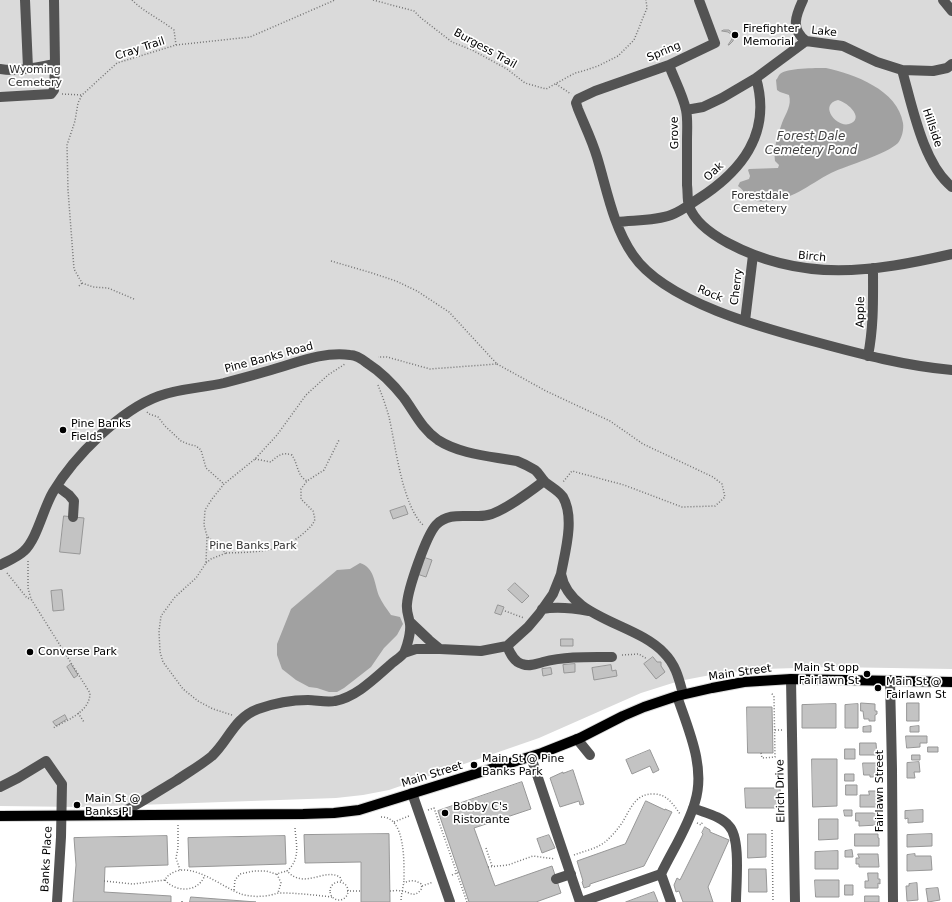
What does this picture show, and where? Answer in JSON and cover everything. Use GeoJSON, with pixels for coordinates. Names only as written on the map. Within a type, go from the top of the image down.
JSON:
{"type":"FeatureCollection","features":[{"type":"Feature","properties":{"kind":"main road","name":"Main Street"},"geometry":{"type":"LineString","coordinates":[[0,816],[61,817],[334,813],[359,810],[531,756],[577,739],[644,707],[680,695],[712,688],[744,682],[792,679],[952,682]]}},
{"type":"Feature","properties":{"kind":"street"},"geometry":{"type":"LineString","coordinates":[[25,0],[28,68]]}},
{"type":"Feature","properties":{"kind":"street"},"geometry":{"type":"LineString","coordinates":[[0,97],[51,94],[54,90],[54,0]]}},
{"type":"Feature","properties":{"kind":"street","name":"Spring"},"geometry":{"type":"LineString","coordinates":[[578,99],[595,91],[668,65],[715,43],[699,0]]}},
{"type":"Feature","properties":{"kind":"street"},"geometry":{"type":"LineString","coordinates":[[803,0],[797,14],[796,22],[797,30],[800,36],[806,41]]}},
{"type":"Feature","properties":{"kind":"street"},"geometry":{"type":"LineString","coordinates":[[943,0],[952,11]]}},
{"type":"Feature","properties":{"kind":"street","name":"Lake"},"geometry":{"type":"LineString","coordinates":[[686,110],[703,107],[722,98],[756,78],[806,41],[843,46],[877,62],[902,70],[933,71],[950,68]]}},
{"type":"Feature","properties":{"kind":"street"},"geometry":{"type":"LineString","coordinates":[[0,69],[11,70],[55,64]]}},
{"type":"Feature","properties":{"kind":"street","name":"Grove"},"geometry":{"type":"LineString","coordinates":[[668,65],[686,110],[687,183],[689,205]]}},
{"type":"Feature","properties":{"kind":"street","name":"Hillside"},"geometry":{"type":"LineString","coordinates":[[902,70],[917,123],[926,148],[935,168],[952,187]]}},
{"type":"Feature","properties":{"kind":"street","name":"Oak"},"geometry":{"type":"LineString","coordinates":[[617,222],[669,216],[682,211],[710,192],[728,176],[742,160],[752,144],[759,127],[760,93],[756,78]]}},
{"type":"Feature","properties":{"kind":"street","name":"Rock"},"geometry":{"type":"LineString","coordinates":[[578,99],[576,103],[596,155],[619,230],[634,257],[644,269],[659,281],[680,294],[705,306],[745,321],[796,337],[868,356],[914,365],[952,370]]}},
{"type":"Feature","properties":{"kind":"street","name":"Birch"},"geometry":{"type":"LineString","coordinates":[[689,205],[694,215],[720,239],[753,255],[770,261],[808,269],[832,271],[873,268],[952,254]]}},
{"type":"Feature","properties":{"kind":"street","name":"Cherry"},"geometry":{"type":"LineString","coordinates":[[745,321],[753,255]]}},
{"type":"Feature","properties":{"kind":"street","name":"Apple"},"geometry":{"type":"LineString","coordinates":[[868,356],[874,316],[873,268]]}},
{"type":"Feature","properties":{"kind":"street","name":"Pine Banks Road"},"geometry":{"type":"LineString","coordinates":[[30,544],[52,493],[68,470],[87,448],[107,429],[130,411],[159,396],[222,383],[281,367],[310,357],[351,355],[361,359],[377,370],[391,383],[404,398],[420,423],[439,441],[464,451],[518,462],[535,470],[544,481],[557,490],[563,498],[568,514],[568,524],[561,574],[553,594],[534,621],[507,646]]}},
{"type":"Feature","properties":{"kind":"street"},"geometry":{"type":"LineString","coordinates":[[404,653],[409,638],[410,622],[406,603],[409,590],[423,550],[435,526],[454,516],[487,515],[498,511],[531,491],[544,481]]}},
{"type":"Feature","properties":{"kind":"street"},"geometry":{"type":"LineString","coordinates":[[57,486],[74,501],[73,517]]}},
{"type":"Feature","properties":{"kind":"street"},"geometry":{"type":"LineString","coordinates":[[1,564],[23,553],[30,544]]}},
{"type":"Feature","properties":{"kind":"street"},"geometry":{"type":"LineString","coordinates":[[561,574],[562,582],[566,589],[589,611]]}},
{"type":"Feature","properties":{"kind":"street"},"geometry":{"type":"LineString","coordinates":[[531,756],[581,902],[661,874],[693,808],[697,796],[698,784],[697,760],[680,695],[676,668],[664,652],[653,643],[622,626],[589,611],[554,607],[542,609]]}},
{"type":"Feature","properties":{"kind":"street"},"geometry":{"type":"LineString","coordinates":[[410,622],[440,649]]}},
{"type":"Feature","properties":{"kind":"street"},"geometry":{"type":"LineString","coordinates":[[118,815],[139,804],[212,755],[242,718],[258,709],[306,700],[334,701],[345,698],[366,685],[404,653],[416,649],[481,651],[507,646],[517,662],[523,665],[532,665],[568,658],[612,657]]}},
{"type":"Feature","properties":{"kind":"street","name":"Elrich Drive"},"geometry":{"type":"LineString","coordinates":[[792,679],[795,902]]}},
{"type":"Feature","properties":{"kind":"street","name":"Fairlawn Street"},"geometry":{"type":"LineString","coordinates":[[890,680],[893,902]]}},
{"type":"Feature","properties":{"kind":"street"},"geometry":{"type":"LineString","coordinates":[[577,739],[590,754]]}},
{"type":"Feature","properties":{"kind":"street","name":"Banks Place"},"geometry":{"type":"LineString","coordinates":[[0,787],[46,761],[62,784],[57,902]]}},
{"type":"Feature","properties":{"kind":"street"},"geometry":{"type":"LineString","coordinates":[[412,793],[450,902]]}},
{"type":"Feature","properties":{"kind":"street"},"geometry":{"type":"LineString","coordinates":[[693,808],[718,818],[729,825],[735,838],[736,902]]}},
{"type":"Feature","properties":{"kind":"street"},"geometry":{"type":"LineString","coordinates":[[556,879],[571,874]]}},
{"type":"Feature","properties":{"kind":"street"},"geometry":{"type":"LineString","coordinates":[[661,874],[671,902]]}},
{"type":"Feature","properties":{"kind":"path"},"geometry":{"type":"LineString","coordinates":[[132,0],[140,8],[164,22],[174,30],[176,45]]}},
{"type":"Feature","properties":{"kind":"path","name":"Burgess Trail"},"geometry":{"type":"LineString","coordinates":[[374,0],[414,11],[452,42],[472,50],[507,69],[525,83],[546,89],[575,73],[608,62],[628,48],[634,40],[647,8],[646,0]]}},
{"type":"Feature","properties":{"kind":"path","name":"Cray Trail"},"geometry":{"type":"LineString","coordinates":[[82,95],[117,63],[176,45],[250,37],[332,1]]}},
{"type":"Feature","properties":{"kind":"path"},"geometry":{"type":"LineString","coordinates":[[556,84],[578,99]]}},
{"type":"Feature","properties":{"kind":"path"},"geometry":{"type":"LineString","coordinates":[[51,94],[82,95],[78,103],[75,122],[67,145],[68,190],[74,269],[82,283],[93,287],[108,288],[134,299]]}},
{"type":"Feature","properties":{"kind":"path"},"geometry":{"type":"LineString","coordinates":[[331,261],[396,281],[417,291],[449,312],[497,364],[546,391],[610,421],[643,444],[713,477],[722,484],[725,497],[715,506],[682,507],[624,485],[572,471],[557,490]]}},
{"type":"Feature","properties":{"kind":"path"},"geometry":{"type":"LineString","coordinates":[[79,286],[82,283]]}},
{"type":"Feature","properties":{"kind":"path"},"geometry":{"type":"LineString","coordinates":[[361,359],[387,357],[430,369],[497,364]]}},
{"type":"Feature","properties":{"kind":"path"},"geometry":{"type":"LineString","coordinates":[[226,553],[214,544],[208,536],[204,525],[205,510],[224,484],[255,459],[277,435],[306,395],[328,375],[346,364]]}},
{"type":"Feature","properties":{"kind":"path"},"geometry":{"type":"LineString","coordinates":[[376,381],[388,415],[409,502],[418,521],[431,533]]}},
{"type":"Feature","properties":{"kind":"path"},"geometry":{"type":"LineString","coordinates":[[144,403],[144,408],[150,414],[158,417],[181,441],[196,446],[201,450],[206,468],[224,484]]}},
{"type":"Feature","properties":{"kind":"path"},"geometry":{"type":"LineString","coordinates":[[242,718],[213,709],[190,695],[183,688],[163,662],[160,652],[159,631],[161,616],[174,597],[196,578],[206,563],[211,559],[226,553],[276,549],[298,539],[312,525],[315,519],[313,511],[301,498],[301,489],[307,481],[324,470],[339,440]]}},
{"type":"Feature","properties":{"kind":"path"},"geometry":{"type":"LineString","coordinates":[[255,459],[271,462],[277,456],[286,453],[292,455],[296,461],[297,468],[302,478],[307,481]]}},
{"type":"Feature","properties":{"kind":"path"},"geometry":{"type":"LineString","coordinates":[[206,563],[208,536]]}},
{"type":"Feature","properties":{"kind":"path"},"geometry":{"type":"LineString","coordinates":[[30,544],[27,580],[31,599],[88,689],[90,697],[87,705],[78,713],[53,728]]}},
{"type":"Feature","properties":{"kind":"path"},"geometry":{"type":"LineString","coordinates":[[1,564],[27,598],[31,599]]}},
{"type":"Feature","properties":{"kind":"path"},"geometry":{"type":"LineString","coordinates":[[505,611],[534,621]]}},
{"type":"Feature","properties":{"kind":"path"},"geometry":{"type":"LineString","coordinates":[[612,657],[626,654],[639,654],[647,659]]}},
{"type":"Feature","properties":{"kind":"path"},"geometry":{"type":"LineString","coordinates":[[761,753],[762,758],[775,757],[774,697],[771,692]]}},
{"type":"Feature","properties":{"kind":"path"},"geometry":{"type":"LineString","coordinates":[[78,713],[84,722]]}},
{"type":"Feature","properties":{"kind":"path"},"geometry":{"type":"LineString","coordinates":[[488,867],[508,865],[533,856],[560,860],[594,848],[605,842],[622,823],[631,806],[638,799],[646,795],[656,794],[668,798],[680,815],[702,824],[707,814]]}},
{"type":"Feature","properties":{"kind":"path"},"geometry":{"type":"LineString","coordinates":[[177,815],[178,848],[176,858],[180,870]]}},
{"type":"Feature","properties":{"kind":"path"},"geometry":{"type":"LineString","coordinates":[[381,817],[388,818],[394,822],[400,834],[404,855],[404,883],[401,902]]}},
{"type":"Feature","properties":{"kind":"path"},"geometry":{"type":"LineString","coordinates":[[234,891],[235,880],[240,874],[254,871],[266,871],[276,874],[287,871],[294,864],[297,855],[295,828]]}},
{"type":"Feature","properties":{"kind":"path"},"geometry":{"type":"LineString","coordinates":[[772,830],[773,902]]}},
{"type":"Feature","properties":{"kind":"path"},"geometry":{"type":"LineString","coordinates":[[486,848],[492,866]]}},
{"type":"Feature","properties":{"kind":"path"},"geometry":{"type":"LineString","coordinates":[[166,880],[169,875],[180,870],[201,873],[204,877],[234,891],[255,896],[272,895],[278,893],[307,893],[332,896],[336,899],[343,898],[347,894],[345,884],[342,882],[340,877],[334,875],[302,879],[294,877],[287,871]]}},
{"type":"Feature","properties":{"kind":"path"},"geometry":{"type":"LineString","coordinates":[[276,874],[281,883],[278,893]]}},
{"type":"Feature","properties":{"kind":"path"},"geometry":{"type":"LineString","coordinates":[[104,881],[133,884],[166,880],[174,887],[183,889],[191,888],[202,881],[204,877]]}},
{"type":"Feature","properties":{"kind":"path"},"geometry":{"type":"LineString","coordinates":[[332,896],[330,890],[332,884],[342,882]]}},
{"type":"Feature","properties":{"kind":"path"},"geometry":{"type":"LineString","coordinates":[[390,891],[402,890],[409,894],[414,894],[422,888],[421,884],[418,882],[404,883]]}},
{"type":"Feature","properties":{"kind":"path"},"geometry":{"type":"LineString","coordinates":[[347,891],[361,890]]}},
{"type":"Feature","properties":{"kind":"green space"},"geometry":{"type":"Polygon","coordinates":[[[0,0],[952,0],[952,669],[831,667],[763,669],[721,673],[679,681],[641,693],[539,738],[389,790],[363,795],[336,798],[81,807],[0,806],[0,0]]]}},
{"type":"Feature","properties":{"kind":"water","name":"Forest Dale Cemetery Pond"},"geometry":{"type":"Polygon","coordinates":[[[826,68],[861,79],[873,85],[893,101],[899,111],[903,123],[902,133],[898,143],[885,151],[831,173],[787,197],[767,201],[753,200],[738,186],[740,182],[749,179],[750,176],[748,170],[778,168],[779,165],[775,161],[775,146],[790,99],[789,95],[777,90],[776,80],[783,72],[802,69],[826,68]],[[838,100],[832,103],[830,106],[830,111],[832,115],[839,123],[849,124],[854,122],[856,119],[854,111],[847,104],[838,100]]]}},
{"type":"Feature","properties":{"kind":"water"},"geometry":{"type":"Polygon","coordinates":[[[360,563],[369,568],[383,604],[391,615],[400,617],[403,624],[397,635],[384,648],[371,667],[344,688],[337,692],[329,692],[309,687],[296,680],[282,669],[277,655],[277,644],[291,609],[337,570],[350,569],[360,563]]]}},
{"type":"Feature","properties":{"kind":"building"},"geometry":{"type":"Polygon","coordinates":[[[729,30],[734,36],[733,41],[729,45],[732,35],[728,32],[722,31],[729,30]]]}},
{"type":"Feature","properties":{"kind":"building"},"geometry":{"type":"Polygon","coordinates":[[[405,506],[408,514],[393,519],[390,511],[405,506]]]}},
{"type":"Feature","properties":{"kind":"building"},"geometry":{"type":"Polygon","coordinates":[[[64,516],[84,518],[80,554],[60,552],[64,516]]]}},
{"type":"Feature","properties":{"kind":"building"},"geometry":{"type":"Polygon","coordinates":[[[423,557],[432,560],[426,577],[417,574],[423,557]]]}},
{"type":"Feature","properties":{"kind":"building"},"geometry":{"type":"Polygon","coordinates":[[[515,583],[529,596],[522,603],[508,590],[515,583]]]}},
{"type":"Feature","properties":{"kind":"building"},"geometry":{"type":"Polygon","coordinates":[[[62,590],[64,610],[53,611],[51,591],[62,590]]]}},
{"type":"Feature","properties":{"kind":"building"},"geometry":{"type":"Polygon","coordinates":[[[498,605],[504,607],[501,615],[495,613],[498,605]]]}},
{"type":"Feature","properties":{"kind":"building"},"geometry":{"type":"Polygon","coordinates":[[[561,639],[573,639],[573,646],[561,646],[561,639]]]}},
{"type":"Feature","properties":{"kind":"building"},"geometry":{"type":"Polygon","coordinates":[[[653,657],[657,662],[661,662],[661,666],[665,672],[656,679],[644,664],[653,657]]]}},
{"type":"Feature","properties":{"kind":"building"},"geometry":{"type":"Polygon","coordinates":[[[71,664],[78,675],[74,678],[67,667],[71,664]]]}},
{"type":"Feature","properties":{"kind":"building"},"geometry":{"type":"Polygon","coordinates":[[[575,664],[575,672],[564,673],[563,665],[575,664]]]}},
{"type":"Feature","properties":{"kind":"building"},"geometry":{"type":"Polygon","coordinates":[[[611,665],[612,671],[616,670],[617,676],[594,680],[592,668],[611,665]]]}},
{"type":"Feature","properties":{"kind":"building"},"geometry":{"type":"Polygon","coordinates":[[[551,668],[552,674],[543,676],[542,669],[551,668]]]}},
{"type":"Feature","properties":{"kind":"building"},"geometry":{"type":"Polygon","coordinates":[[[861,703],[875,704],[875,711],[877,711],[877,714],[875,715],[875,721],[864,719],[863,711],[861,711],[861,703]]]}},
{"type":"Feature","properties":{"kind":"building"},"geometry":{"type":"Polygon","coordinates":[[[907,703],[919,703],[919,721],[907,721],[907,703]]]}},
{"type":"Feature","properties":{"kind":"building"},"geometry":{"type":"Polygon","coordinates":[[[836,704],[836,728],[802,728],[802,705],[836,704]]]}},
{"type":"Feature","properties":{"kind":"building"},"geometry":{"type":"Polygon","coordinates":[[[858,704],[858,728],[845,728],[845,705],[858,704]]]}},
{"type":"Feature","properties":{"kind":"building"},"geometry":{"type":"Polygon","coordinates":[[[747,707],[772,707],[773,753],[748,753],[747,707]]]}},
{"type":"Feature","properties":{"kind":"building"},"geometry":{"type":"Polygon","coordinates":[[[65,715],[67,719],[56,726],[53,722],[65,715]]]}},
{"type":"Feature","properties":{"kind":"building"},"geometry":{"type":"Polygon","coordinates":[[[871,726],[871,732],[863,732],[863,727],[871,726]]]}},
{"type":"Feature","properties":{"kind":"building"},"geometry":{"type":"Polygon","coordinates":[[[919,726],[919,732],[910,732],[910,727],[919,726]]]}},
{"type":"Feature","properties":{"kind":"building"},"geometry":{"type":"Polygon","coordinates":[[[906,736],[927,736],[927,743],[920,743],[920,747],[907,748],[906,736]]]}},
{"type":"Feature","properties":{"kind":"building"},"geometry":{"type":"Polygon","coordinates":[[[860,743],[876,743],[877,755],[860,755],[860,743]]]}},
{"type":"Feature","properties":{"kind":"building"},"geometry":{"type":"Polygon","coordinates":[[[928,747],[938,747],[938,752],[928,752],[928,747]]]}},
{"type":"Feature","properties":{"kind":"building"},"geometry":{"type":"Polygon","coordinates":[[[845,749],[855,749],[855,759],[845,759],[845,749]]]}},
{"type":"Feature","properties":{"kind":"building"},"geometry":{"type":"Polygon","coordinates":[[[650,750],[659,770],[653,773],[650,766],[632,774],[626,760],[650,750]]]}},
{"type":"Feature","properties":{"kind":"building"},"geometry":{"type":"Polygon","coordinates":[[[912,755],[920,755],[920,760],[912,760],[912,755]]]}},
{"type":"Feature","properties":{"kind":"building"},"geometry":{"type":"Polygon","coordinates":[[[812,759],[837,759],[837,806],[813,807],[812,759]]]}},
{"type":"Feature","properties":{"kind":"building"},"geometry":{"type":"Polygon","coordinates":[[[919,762],[920,772],[914,772],[915,778],[907,778],[907,763],[919,762]]]}},
{"type":"Feature","properties":{"kind":"building"},"geometry":{"type":"Polygon","coordinates":[[[863,763],[876,763],[876,777],[864,775],[863,763]]]}},
{"type":"Feature","properties":{"kind":"building"},"geometry":{"type":"Polygon","coordinates":[[[573,770],[584,804],[580,805],[579,801],[560,807],[550,778],[563,772],[573,770]]]}},
{"type":"Feature","properties":{"kind":"building"},"geometry":{"type":"Polygon","coordinates":[[[845,774],[854,774],[854,781],[845,781],[845,774]]]}},
{"type":"Feature","properties":{"kind":"building"},"geometry":{"type":"Polygon","coordinates":[[[522,782],[531,809],[474,828],[495,886],[552,866],[561,893],[536,902],[469,902],[438,811],[522,782]]]}},
{"type":"Feature","properties":{"kind":"building"},"geometry":{"type":"Polygon","coordinates":[[[846,785],[857,785],[857,795],[846,795],[846,785]]]}},
{"type":"Feature","properties":{"kind":"building"},"geometry":{"type":"Polygon","coordinates":[[[745,788],[780,788],[781,808],[746,808],[745,788]]]}},
{"type":"Feature","properties":{"kind":"building"},"geometry":{"type":"Polygon","coordinates":[[[869,791],[877,791],[878,807],[860,807],[860,795],[869,795],[869,791]]]}},
{"type":"Feature","properties":{"kind":"building"},"geometry":{"type":"Polygon","coordinates":[[[646,801],[672,812],[644,866],[590,884],[590,886],[584,888],[577,861],[625,844],[646,801]]]}},
{"type":"Feature","properties":{"kind":"building"},"geometry":{"type":"Polygon","coordinates":[[[844,810],[852,810],[852,816],[845,816],[844,810]]]}},
{"type":"Feature","properties":{"kind":"building"},"geometry":{"type":"Polygon","coordinates":[[[923,810],[923,822],[908,823],[908,818],[905,819],[905,811],[923,810]]]}},
{"type":"Feature","properties":{"kind":"building"},"geometry":{"type":"Polygon","coordinates":[[[856,813],[878,813],[878,825],[859,826],[859,821],[856,821],[856,813]]]}},
{"type":"Feature","properties":{"kind":"building"},"geometry":{"type":"Polygon","coordinates":[[[819,819],[838,819],[838,839],[819,840],[819,819]]]}},
{"type":"Feature","properties":{"kind":"building"},"geometry":{"type":"Polygon","coordinates":[[[705,827],[710,830],[710,832],[729,840],[708,887],[713,902],[683,902],[679,891],[676,892],[674,885],[677,878],[680,880],[705,827]]]}},
{"type":"Feature","properties":{"kind":"building"},"geometry":{"type":"Polygon","coordinates":[[[389,834],[390,902],[361,902],[361,862],[305,863],[304,835],[389,834]]]}},
{"type":"Feature","properties":{"kind":"building"},"geometry":{"type":"Polygon","coordinates":[[[748,834],[766,834],[766,857],[748,858],[748,834]]]}},
{"type":"Feature","properties":{"kind":"building"},"geometry":{"type":"Polygon","coordinates":[[[855,834],[878,834],[879,846],[855,846],[855,834]]]}},
{"type":"Feature","properties":{"kind":"building"},"geometry":{"type":"Polygon","coordinates":[[[932,834],[932,846],[907,847],[907,835],[932,834]]]}},
{"type":"Feature","properties":{"kind":"building"},"geometry":{"type":"Polygon","coordinates":[[[549,835],[555,848],[542,853],[537,839],[549,835]]]}},
{"type":"Feature","properties":{"kind":"building"},"geometry":{"type":"Polygon","coordinates":[[[167,836],[168,865],[105,867],[104,892],[171,896],[171,902],[73,902],[76,865],[74,838],[167,836]]]}},
{"type":"Feature","properties":{"kind":"building"},"geometry":{"type":"Polygon","coordinates":[[[285,836],[286,864],[189,867],[188,838],[285,836]]]}},
{"type":"Feature","properties":{"kind":"building"},"geometry":{"type":"Polygon","coordinates":[[[852,850],[853,857],[845,857],[845,851],[852,850]]]}},
{"type":"Feature","properties":{"kind":"building"},"geometry":{"type":"Polygon","coordinates":[[[838,851],[838,869],[815,869],[815,852],[838,851]]]}},
{"type":"Feature","properties":{"kind":"building"},"geometry":{"type":"Polygon","coordinates":[[[858,854],[878,854],[879,867],[859,867],[859,864],[856,864],[856,858],[859,858],[858,854]]]}},
{"type":"Feature","properties":{"kind":"building"},"geometry":{"type":"Polygon","coordinates":[[[915,854],[915,856],[931,856],[932,870],[907,871],[907,855],[915,854]]]}},
{"type":"Feature","properties":{"kind":"building"},"geometry":{"type":"Polygon","coordinates":[[[749,869],[766,869],[767,892],[749,892],[749,869]]]}},
{"type":"Feature","properties":{"kind":"building"},"geometry":{"type":"Polygon","coordinates":[[[868,873],[878,873],[880,884],[878,883],[878,888],[865,888],[865,881],[868,881],[868,873]]]}},
{"type":"Feature","properties":{"kind":"building"},"geometry":{"type":"Polygon","coordinates":[[[815,880],[839,880],[839,897],[816,897],[815,880]]]}},
{"type":"Feature","properties":{"kind":"building"},"geometry":{"type":"Polygon","coordinates":[[[917,883],[918,900],[907,901],[906,886],[917,883]]]}},
{"type":"Feature","properties":{"kind":"building"},"geometry":{"type":"Polygon","coordinates":[[[845,885],[853,885],[853,895],[845,895],[845,885]]]}},
{"type":"Feature","properties":{"kind":"building"},"geometry":{"type":"Polygon","coordinates":[[[938,888],[940,900],[928,902],[926,889],[938,888]]]}},
{"type":"Feature","properties":{"kind":"building"},"geometry":{"type":"Polygon","coordinates":[[[654,892],[658,902],[626,902],[654,892]]]}},
{"type":"Feature","properties":{"kind":"building"},"geometry":{"type":"Polygon","coordinates":[[[865,896],[879,896],[879,902],[865,902],[865,896]]]}},
{"type":"Feature","properties":{"kind":"building"},"geometry":{"type":"Polygon","coordinates":[[[191,897],[256,902],[190,902],[191,897]]]}},
{"type":"Feature","properties":{"kind":"place","name":"Firefighter Memorial"},"geometry":{"type":"Point","coordinates":[735,35]}},
{"type":"Feature","properties":{"kind":"place","name":"Pine Banks Fields"},"geometry":{"type":"Point","coordinates":[63,430]}},
{"type":"Feature","properties":{"kind":"place","name":"Converse Park"},"geometry":{"type":"Point","coordinates":[30,652]}},
{"type":"Feature","properties":{"kind":"place","name":"Main St opp Fairlawn St"},"geometry":{"type":"Point","coordinates":[867,674]}},
{"type":"Feature","properties":{"kind":"place","name":"Main St @ Fairlawn St"},"geometry":{"type":"Point","coordinates":[878,688]}},
{"type":"Feature","properties":{"kind":"place","name":"Main St @ Pine Banks Park"},"geometry":{"type":"Point","coordinates":[474,765]}},
{"type":"Feature","properties":{"kind":"place","name":"Main St @ Banks Pl"},"geometry":{"type":"Point","coordinates":[77,805]}},
{"type":"Feature","properties":{"kind":"place","name":"Bobby C's Ristorante"},"geometry":{"type":"Point","coordinates":[445,813]}},
{"type":"Feature","properties":{"kind":"park label","name":"Wyoming Cemetery"},"geometry":{"type":"Point","coordinates":[35,76]}},
{"type":"Feature","properties":{"kind":"park label","name":"Forestdale Cemetery"},"geometry":{"type":"Point","coordinates":[760,202]}},
{"type":"Feature","properties":{"kind":"park label","name":"Pine Banks Park"},"geometry":{"type":"Point","coordinates":[253,546]}}]}
